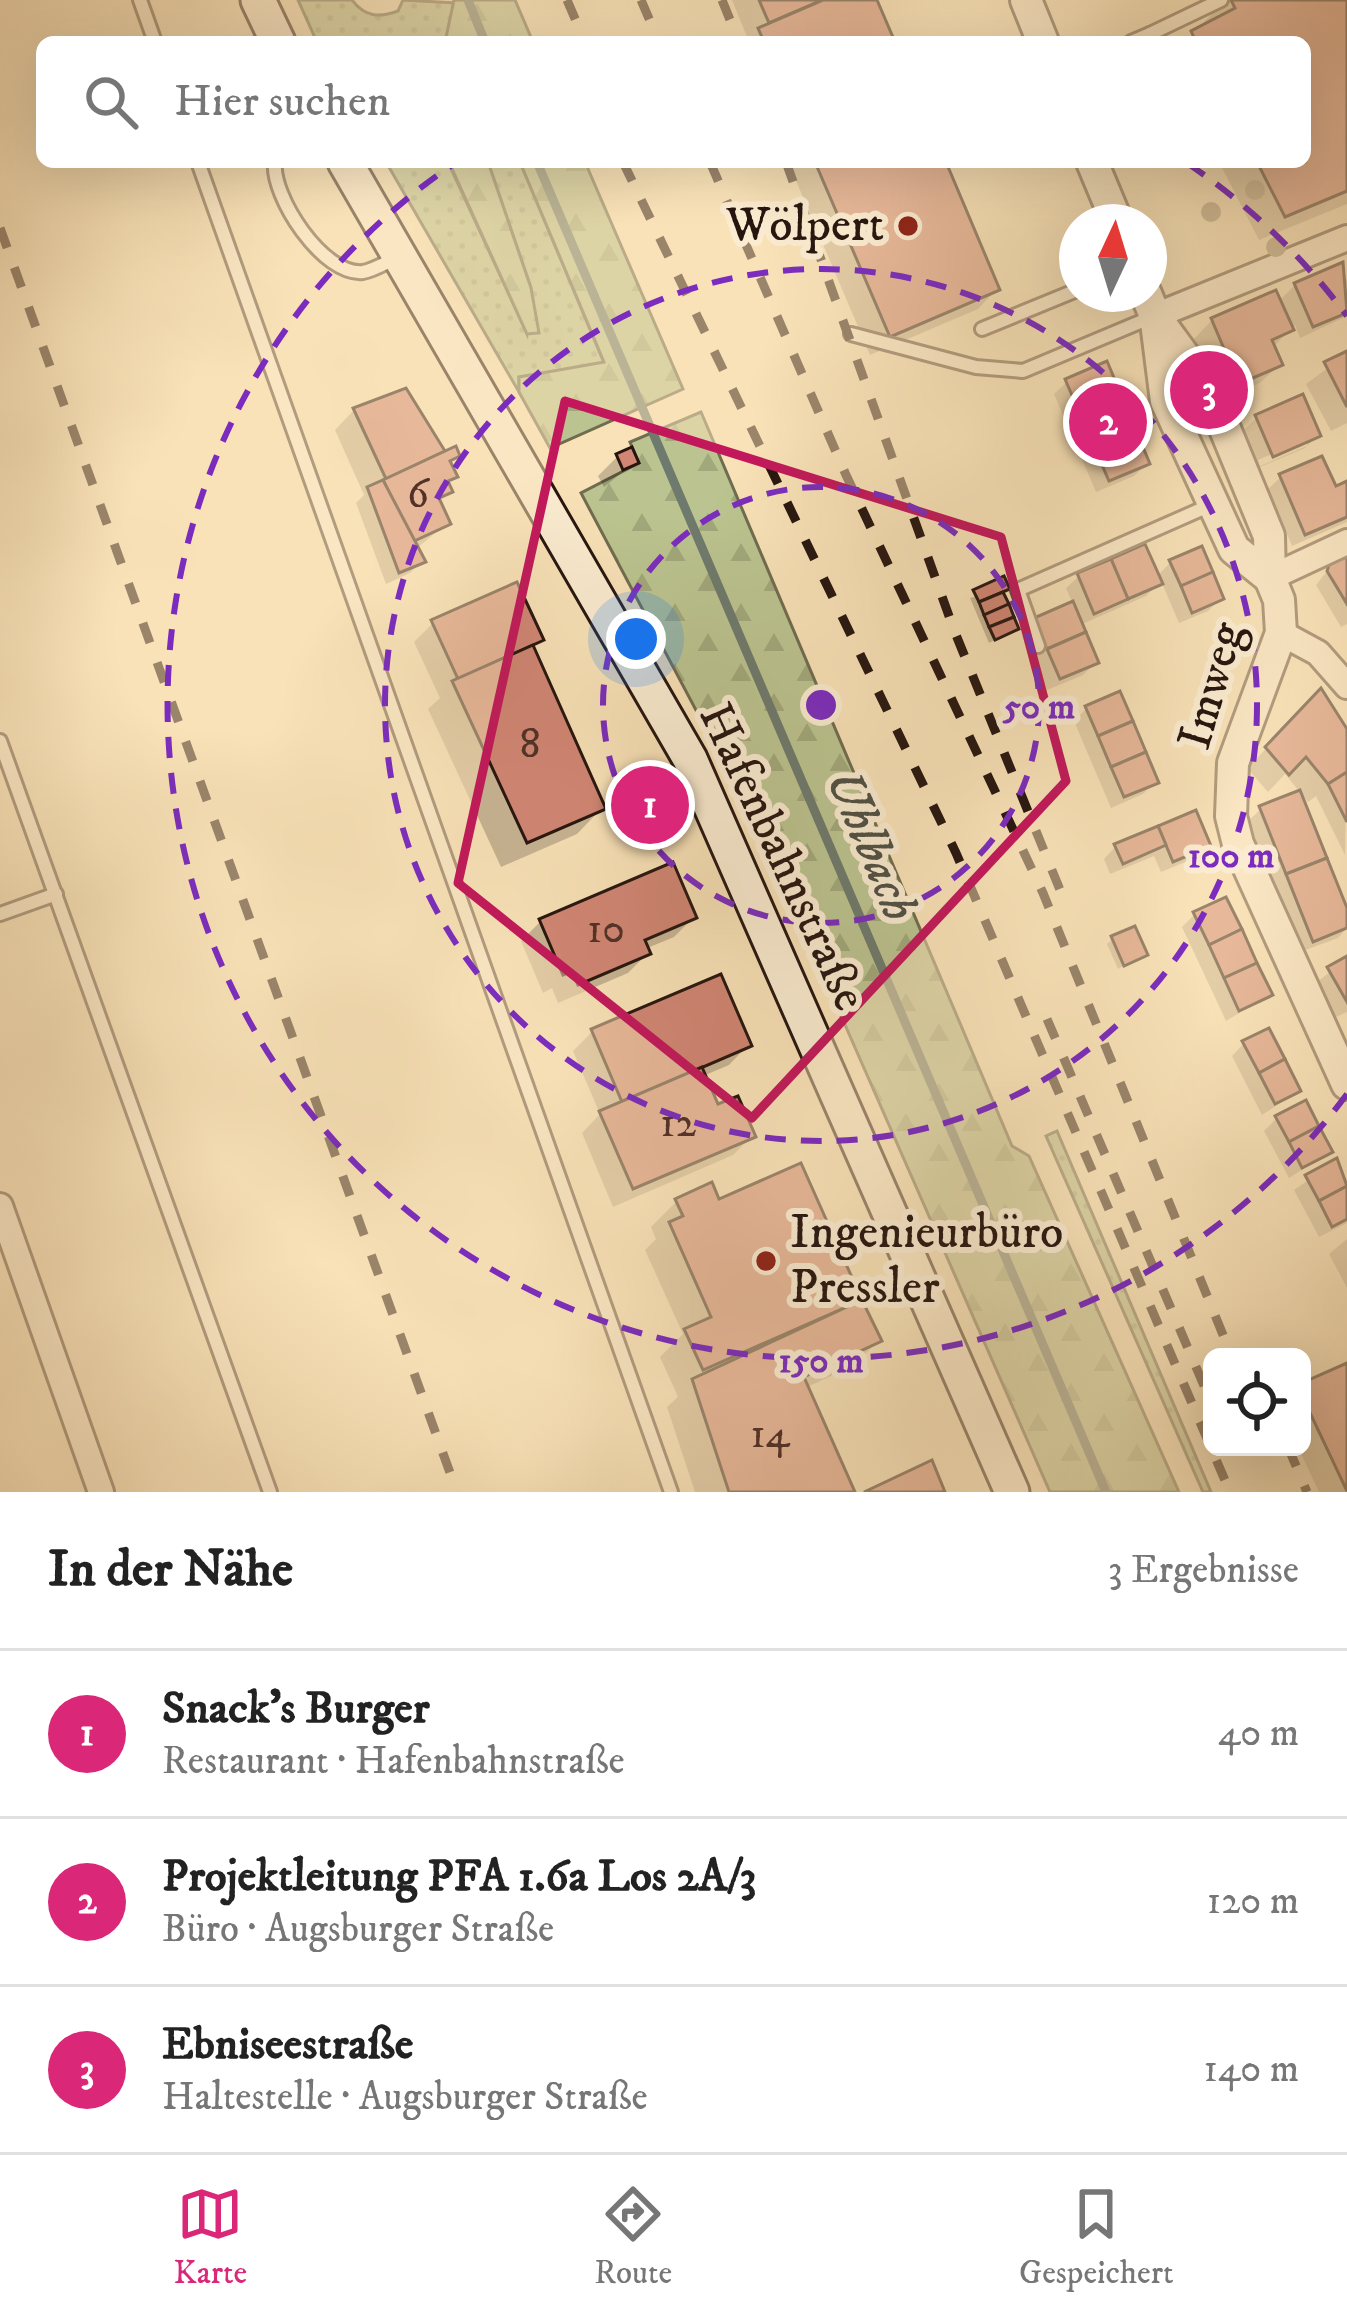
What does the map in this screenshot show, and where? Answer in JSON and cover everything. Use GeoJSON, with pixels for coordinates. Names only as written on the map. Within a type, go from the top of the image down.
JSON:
{"type":"FeatureCollection","features":[{"type":"Feature","properties":{"kind":"main road"},"geometry":{"type":"LineString","coordinates":[[258,0],[275,36]]}},
{"type":"Feature","properties":{"kind":"main road","name":"Hafenbahnstraße"},"geometry":{"type":"LineString","coordinates":[[349,168],[690,759],[1012,1492]]}},
{"type":"Feature","properties":{"kind":"street"},"geometry":{"type":"LineString","coordinates":[[1026,0],[1041,36]]}},
{"type":"Feature","properties":{"kind":"street"},"geometry":{"type":"LineString","coordinates":[[1094,168],[1110,204]]}},
{"type":"Feature","properties":{"kind":"street"},"geometry":{"type":"LineString","coordinates":[[1167,300],[1347,238]]}},
{"type":"Feature","properties":{"kind":"street"},"geometry":{"type":"LineString","coordinates":[[1152,312],[1166,401],[1234,549],[1270,578],[1347,542]]}},
{"type":"Feature","properties":{"kind":"street","name":"Imweg"},"geometry":{"type":"LineString","coordinates":[[1156,312],[1209,390],[1269,536],[1270,578],[1279,600],[1281,633],[1233,764],[1231,816],[1238,844],[1347,1084]]}},
{"type":"Feature","properties":{"kind":"street"},"geometry":{"type":"LineString","coordinates":[[1281,633],[1318,653],[1347,686]]}},
{"type":"Feature","properties":{"kind":"street"},"geometry":{"type":"LineString","coordinates":[[0,1206],[101,1492]]}},
{"type":"Feature","properties":{"kind":"lane"},"geometry":{"type":"LineString","coordinates":[[140,0],[153,36]]}},
{"type":"Feature","properties":{"kind":"lane"},"geometry":{"type":"LineString","coordinates":[[1156,36],[1221,0]]}},
{"type":"Feature","properties":{"kind":"lane"},"geometry":{"type":"LineString","coordinates":[[200,168],[671,1492]]}},
{"type":"Feature","properties":{"kind":"lane"},"geometry":{"type":"LineString","coordinates":[[276,168],[281,192],[317,253],[340,268],[362,272],[403,256]]}},
{"type":"Feature","properties":{"kind":"lane"},"geometry":{"type":"LineString","coordinates":[[982,329],[1059,297]]}},
{"type":"Feature","properties":{"kind":"lane"},"geometry":{"type":"LineString","coordinates":[[851,334],[976,367],[1023,371],[1137,312]]}},
{"type":"Feature","properties":{"kind":"lane"},"geometry":{"type":"LineString","coordinates":[[1038,646],[1018,590],[1214,504]]}},
{"type":"Feature","properties":{"kind":"lane"},"geometry":{"type":"LineString","coordinates":[[0,741],[270,1492]]}},
{"type":"Feature","properties":{"kind":"lane"},"geometry":{"type":"LineString","coordinates":[[0,914],[56,894]]}},
{"type":"Feature","properties":{"kind":"highlighted area"},"geometry":{"type":"Polygon","coordinates":[[[565,401],[1001,537],[1066,781],[752,1118],[458,883],[565,401]]]}},
{"type":"Feature","properties":{"kind":"green space"},"geometry":{"type":"Polygon","coordinates":[[[298,0],[352,0],[367,13],[379,15],[398,11],[403,0],[455,3],[447,36],[314,36],[298,0]]]}},
{"type":"Feature","properties":{"kind":"green space"},"geometry":{"type":"Polygon","coordinates":[[[454,0],[515,0],[530,36],[446,36],[454,0]]]}},
{"type":"Feature","properties":{"kind":"green space"},"geometry":{"type":"Polygon","coordinates":[[[389,168],[451,168],[527,334],[531,288],[490,168],[523,168],[604,363],[519,377],[519,392],[389,168]]]}},
{"type":"Feature","properties":{"kind":"green space"},"geometry":{"type":"Polygon","coordinates":[[[452,168],[490,168],[531,288],[539,333],[527,334],[452,168]]]}},
{"type":"Feature","properties":{"kind":"green space"},"geometry":{"type":"Polygon","coordinates":[[[523,168],[588,168],[683,389],[550,448],[519,392],[519,377],[604,362],[523,168]]]}},
{"type":"Feature","properties":{"kind":"green space"},"geometry":{"type":"Polygon","coordinates":[[[701,412],[1012,1146],[1029,1156],[1179,1492],[1050,1492],[760,831],[581,493],[639,463],[630,442],[701,412]]]}},
{"type":"Feature","properties":{"kind":"green space"},"geometry":{"type":"Polygon","coordinates":[[[1057,1131],[1211,1492],[1203,1492],[1046,1136],[1057,1131]]]}},
{"type":"Feature","properties":{"kind":"building"},"geometry":{"type":"Polygon","coordinates":[[[759,0],[820,0],[820,1],[769,23],[759,0]]]}},
{"type":"Feature","properties":{"kind":"building"},"geometry":{"type":"Polygon","coordinates":[[[823,0],[877,0],[892,36],[761,36],[758,28],[823,0]]]}},
{"type":"Feature","properties":{"kind":"building"},"geometry":{"type":"Polygon","coordinates":[[[1231,0],[1347,0],[1347,191],[1285,217],[1260,168],[1311,168],[1311,36],[1193,36],[1191,31],[1235,8],[1231,0]]]}},
{"type":"Feature","properties":{"kind":"building","name":"Wölpert"},"geometry":{"type":"Polygon","coordinates":[[[818,168],[949,168],[1000,290],[890,337],[818,168]]]}},
{"type":"Feature","properties":{"kind":"building"},"geometry":{"type":"Polygon","coordinates":[[[1343,262],[1347,313],[1313,327],[1294,283],[1343,262]]]}},
{"type":"Feature","properties":{"kind":"building"},"geometry":{"type":"Polygon","coordinates":[[[1276,290],[1294,330],[1272,340],[1283,365],[1239,384],[1211,318],[1276,290]]]}},
{"type":"Feature","properties":{"kind":"building"},"geometry":{"type":"Polygon","coordinates":[[[1347,351],[1347,407],[1324,362],[1347,351]]]}},
{"type":"Feature","properties":{"kind":"building"},"geometry":{"type":"Polygon","coordinates":[[[1107,361],[1150,464],[1109,481],[1065,379],[1107,361]]]}},
{"type":"Feature","properties":{"kind":"building"},"geometry":{"type":"Polygon","coordinates":[[[406,388],[445,451],[386,479],[353,408],[406,388]]]}},
{"type":"Feature","properties":{"kind":"building"},"geometry":{"type":"Polygon","coordinates":[[[1303,394],[1321,436],[1273,457],[1255,415],[1303,394]]]}},
{"type":"Feature","properties":{"kind":"building"},"geometry":{"type":"Polygon","coordinates":[[[456,446],[460,456],[450,461],[458,477],[448,481],[453,492],[439,498],[451,524],[412,542],[383,480],[456,446]]]}},
{"type":"Feature","properties":{"kind":"building"},"geometry":{"type":"Polygon","coordinates":[[[632,447],[639,463],[623,470],[616,454],[632,447]]]}},
{"type":"Feature","properties":{"kind":"building"},"geometry":{"type":"Polygon","coordinates":[[[1322,456],[1336,486],[1347,481],[1347,517],[1305,535],[1279,474],[1322,456]]]}},
{"type":"Feature","properties":{"kind":"building"},"geometry":{"type":"Polygon","coordinates":[[[383,480],[426,562],[399,573],[367,487],[383,480]]]}},
{"type":"Feature","properties":{"kind":"building"},"geometry":{"type":"Polygon","coordinates":[[[1145,544],[1163,584],[1128,599],[1111,559],[1145,544]]]}},
{"type":"Feature","properties":{"kind":"building"},"geometry":{"type":"Polygon","coordinates":[[[1202,546],[1213,572],[1181,586],[1169,560],[1202,546]]]}},
{"type":"Feature","properties":{"kind":"building"},"geometry":{"type":"Polygon","coordinates":[[[1347,557],[1347,604],[1327,571],[1330,562],[1347,557]]]}},
{"type":"Feature","properties":{"kind":"building"},"geometry":{"type":"Polygon","coordinates":[[[1111,559],[1128,599],[1094,614],[1077,573],[1111,559]]]}},
{"type":"Feature","properties":{"kind":"building"},"geometry":{"type":"Polygon","coordinates":[[[1213,572],[1224,599],[1192,613],[1181,586],[1213,572]]]}},
{"type":"Feature","properties":{"kind":"building"},"geometry":{"type":"Polygon","coordinates":[[[1004,576],[1010,589],[979,602],[973,590],[1004,576]]]}},
{"type":"Feature","properties":{"kind":"building"},"geometry":{"type":"Polygon","coordinates":[[[517,582],[544,640],[458,679],[431,620],[517,582]]]}},
{"type":"Feature","properties":{"kind":"building"},"geometry":{"type":"Polygon","coordinates":[[[1003,592],[1009,604],[984,615],[979,602],[1003,592]]]}},
{"type":"Feature","properties":{"kind":"building"},"geometry":{"type":"Polygon","coordinates":[[[1073,601],[1086,632],[1047,649],[1034,618],[1073,601]]]}},
{"type":"Feature","properties":{"kind":"building"},"geometry":{"type":"Polygon","coordinates":[[[1009,604],[1014,617],[989,627],[984,615],[1009,604]]]}},
{"type":"Feature","properties":{"kind":"building"},"geometry":{"type":"Polygon","coordinates":[[[1014,617],[1019,629],[995,640],[989,627],[1014,617]]]}},
{"type":"Feature","properties":{"kind":"building"},"geometry":{"type":"Polygon","coordinates":[[[1086,632],[1099,663],[1060,679],[1047,649],[1086,632]]]}},
{"type":"Feature","properties":{"kind":"building"},"geometry":{"type":"Polygon","coordinates":[[[533,645],[606,809],[527,843],[452,681],[533,645]]]}},
{"type":"Feature","properties":{"kind":"building"},"geometry":{"type":"Polygon","coordinates":[[[1321,688],[1347,729],[1347,772],[1328,784],[1306,757],[1289,775],[1265,747],[1321,688]]]}},
{"type":"Feature","properties":{"kind":"building"},"geometry":{"type":"Polygon","coordinates":[[[1120,691],[1133,721],[1098,736],[1085,706],[1120,691]]]}},
{"type":"Feature","properties":{"kind":"building"},"geometry":{"type":"Polygon","coordinates":[[[1133,721],[1146,752],[1111,767],[1098,736],[1133,721]]]}},
{"type":"Feature","properties":{"kind":"building"},"geometry":{"type":"Polygon","coordinates":[[[1146,752],[1159,783],[1124,797],[1111,767],[1146,752]]]}},
{"type":"Feature","properties":{"kind":"building"},"geometry":{"type":"Polygon","coordinates":[[[1347,772],[1347,822],[1328,784],[1347,772]]]}},
{"type":"Feature","properties":{"kind":"building"},"geometry":{"type":"Polygon","coordinates":[[[1300,790],[1327,858],[1286,874],[1259,806],[1300,790]]]}},
{"type":"Feature","properties":{"kind":"building"},"geometry":{"type":"Polygon","coordinates":[[[653,793],[661,810],[646,816],[639,799],[653,793]]]}},
{"type":"Feature","properties":{"kind":"building"},"geometry":{"type":"Polygon","coordinates":[[[638,797],[647,816],[630,824],[621,805],[638,797]]]}},
{"type":"Feature","properties":{"kind":"building"},"geometry":{"type":"Polygon","coordinates":[[[1196,810],[1211,846],[1173,862],[1158,826],[1196,810]]]}},
{"type":"Feature","properties":{"kind":"building"},"geometry":{"type":"Polygon","coordinates":[[[1158,826],[1166,845],[1123,864],[1114,844],[1158,826]]]}},
{"type":"Feature","properties":{"kind":"building"},"geometry":{"type":"Polygon","coordinates":[[[1327,858],[1347,908],[1347,928],[1313,942],[1286,874],[1327,858]]]}},
{"type":"Feature","properties":{"kind":"building"},"geometry":{"type":"Polygon","coordinates":[[[673,862],[697,918],[645,940],[651,954],[578,985],[572,971],[563,975],[539,919],[673,862]]]}},
{"type":"Feature","properties":{"kind":"building"},"geometry":{"type":"Polygon","coordinates":[[[1226,897],[1242,929],[1209,945],[1193,912],[1226,897]]]}},
{"type":"Feature","properties":{"kind":"building"},"geometry":{"type":"Polygon","coordinates":[[[1135,926],[1148,955],[1124,966],[1111,936],[1135,926]]]}},
{"type":"Feature","properties":{"kind":"building"},"geometry":{"type":"Polygon","coordinates":[[[1242,929],[1257,963],[1224,978],[1209,945],[1242,929]]]}},
{"type":"Feature","properties":{"kind":"building"},"geometry":{"type":"Polygon","coordinates":[[[1347,956],[1347,1002],[1327,967],[1347,956]]]}},
{"type":"Feature","properties":{"kind":"building"},"geometry":{"type":"Polygon","coordinates":[[[1257,963],[1273,995],[1239,1011],[1224,978],[1257,963]]]}},
{"type":"Feature","properties":{"kind":"building"},"geometry":{"type":"Polygon","coordinates":[[[721,974],[752,1046],[622,1102],[591,1029],[721,974]]]}},
{"type":"Feature","properties":{"kind":"building"},"geometry":{"type":"Polygon","coordinates":[[[1269,1028],[1285,1059],[1259,1073],[1242,1041],[1269,1028]]]}},
{"type":"Feature","properties":{"kind":"building"},"geometry":{"type":"Polygon","coordinates":[[[1285,1059],[1301,1091],[1275,1104],[1259,1073],[1285,1059]]]}},
{"type":"Feature","properties":{"kind":"building"},"geometry":{"type":"Polygon","coordinates":[[[702,1067],[718,1104],[738,1096],[756,1137],[633,1189],[599,1111],[702,1067]]]}},
{"type":"Feature","properties":{"kind":"building"},"geometry":{"type":"Polygon","coordinates":[[[1306,1100],[1319,1126],[1289,1142],[1275,1116],[1306,1100]]]}},
{"type":"Feature","properties":{"kind":"building"},"geometry":{"type":"Polygon","coordinates":[[[1319,1126],[1333,1152],[1302,1168],[1289,1142],[1319,1126]]]}},
{"type":"Feature","properties":{"kind":"building"},"geometry":{"type":"Polygon","coordinates":[[[1337,1158],[1347,1186],[1319,1201],[1305,1175],[1337,1158]]]}},
{"type":"Feature","properties":{"kind":"building","name":"Ingenieurbüro Pressler"},"geometry":{"type":"Polygon","coordinates":[[[801,1163],[862,1300],[703,1370],[684,1329],[711,1317],[669,1222],[683,1216],[675,1199],[712,1182],[719,1199],[801,1163]]]}},
{"type":"Feature","properties":{"kind":"building"},"geometry":{"type":"Polygon","coordinates":[[[1347,1186],[1347,1219],[1332,1227],[1319,1201],[1347,1186]]]}},
{"type":"Feature","properties":{"kind":"building"},"geometry":{"type":"Polygon","coordinates":[[[862,1300],[882,1341],[804,1377],[855,1492],[729,1492],[692,1379],[862,1300]]]}},
{"type":"Feature","properties":{"kind":"building"},"geometry":{"type":"Polygon","coordinates":[[[1347,1363],[1347,1491],[1311,1415],[1311,1379],[1347,1363]]]}},
{"type":"Feature","properties":{"kind":"building"},"geometry":{"type":"Polygon","coordinates":[[[932,1460],[945,1492],[864,1492],[932,1460]]]}},
{"type":"Feature","properties":{"kind":"waterway","name":"Uhlbach"},"geometry":{"type":"LineString","coordinates":[[468,0],[483,36]]}},
{"type":"Feature","properties":{"kind":"waterway","name":"Uhlbach"},"geometry":{"type":"LineString","coordinates":[[540,168],[1106,1492]]}},
{"type":"Feature","properties":{"kind":"railway"},"geometry":{"type":"LineString","coordinates":[[567,0],[582,36]]}},
{"type":"Feature","properties":{"kind":"railway"},"geometry":{"type":"LineString","coordinates":[[641,0],[656,36]]}},
{"type":"Feature","properties":{"kind":"railway"},"geometry":{"type":"LineString","coordinates":[[722,0],[737,36]]}},
{"type":"Feature","properties":{"kind":"railway"},"geometry":{"type":"LineString","coordinates":[[626,168],[956,853],[1230,1492]]}},
{"type":"Feature","properties":{"kind":"railway"},"geometry":{"type":"LineString","coordinates":[[713,168],[846,475],[1043,893],[1228,1348]]}},
{"type":"Feature","properties":{"kind":"railway"},"geometry":{"type":"LineString","coordinates":[[788,168],[954,630],[1067,907]]}},
{"type":"Feature","properties":{"kind":"railway"},"geometry":{"type":"LineString","coordinates":[[0,228],[457,1492]]}},
{"type":"Feature","properties":{"kind":"railway"},"geometry":{"type":"LineString","coordinates":[[1047,1019],[1203,1383]]}},
{"type":"Feature","properties":{"kind":"railway"},"geometry":{"type":"LineString","coordinates":[[1292,1456],[1307,1492]]}},
{"type":"Feature","properties":{"kind":"place","name":"Wölpert"},"geometry":{"type":"Point","coordinates":[908,226]}},
{"type":"Feature","properties":{"kind":"place","name":"Ebniseestraße"},"geometry":{"type":"Point","coordinates":[1209,390]}},
{"type":"Feature","properties":{"kind":"place","name":"Projektleitung PFA 1.6a Los 2A/3"},"geometry":{"type":"Point","coordinates":[1108,422]}},
{"type":"Feature","properties":{"kind":"place","name":"Snack's Burger"},"geometry":{"type":"Point","coordinates":[650,805]}},
{"type":"Feature","properties":{"kind":"place","name":"Ingenieurbüro Pressler"},"geometry":{"type":"Point","coordinates":[766,1261]}}]}
